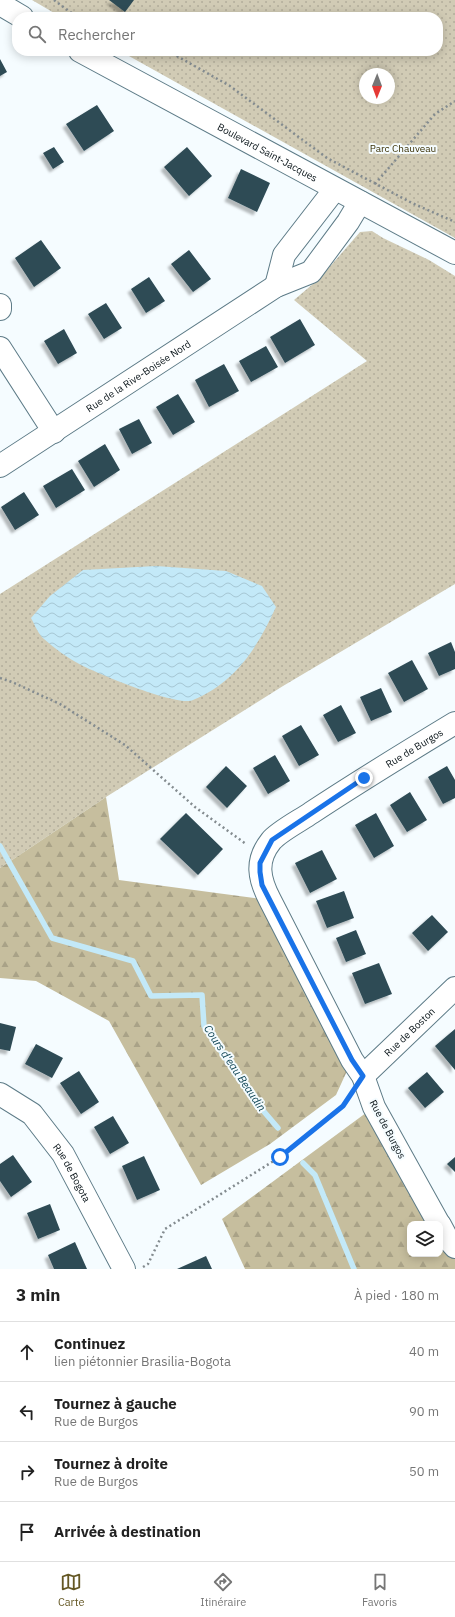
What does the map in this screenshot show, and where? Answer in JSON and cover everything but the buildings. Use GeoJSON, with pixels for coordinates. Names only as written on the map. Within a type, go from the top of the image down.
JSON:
{"type":"FeatureCollection","features":[{"type":"Feature","properties":{"kind":"street"},"geometry":{"type":"LineString","coordinates":[[0,4],[14,12]]}},
{"type":"Feature","properties":{"kind":"street","name":"Boulevard Saint-Jacques"},"geometry":{"type":"LineString","coordinates":[[89,56],[455,253]]}},
{"type":"Feature","properties":{"kind":"street"},"geometry":{"type":"LineString","coordinates":[[276,286],[284,256],[335,189]]}},
{"type":"Feature","properties":{"kind":"street","name":"Rue de la Rive-Boisée Nord"},"geometry":{"type":"LineString","coordinates":[[0,466],[276,286],[311,272],[348,222],[360,202]]}},
{"type":"Feature","properties":{"kind":"street"},"geometry":{"type":"LineString","coordinates":[[0,348],[54,432]]}},
{"type":"Feature","properties":{"kind":"street","name":"Rue de Burgos"},"geometry":{"type":"LineString","coordinates":[[438,1221],[374,1107],[363,1076],[352,1060],[262,885],[260,863],[272,840],[364,778],[455,723]]}},
{"type":"Feature","properties":{"kind":"street","name":"Rue de Boston"},"geometry":{"type":"LineString","coordinates":[[363,1076],[455,988]]}},
{"type":"Feature","properties":{"kind":"street","name":"Rue de Bogota"},"geometry":{"type":"LineString","coordinates":[[0,1094],[32,1114],[63,1154],[124,1269]]}},
{"type":"Feature","properties":{"kind":"street","name":"Rue de Burgos"},"geometry":{"type":"LineString","coordinates":[[443,1231],[447,1238],[455,1246]]}},
{"type":"Feature","properties":{"kind":"path"},"geometry":{"type":"LineString","coordinates":[[54,0],[71,12]]}},
{"type":"Feature","properties":{"kind":"path"},"geometry":{"type":"LineString","coordinates":[[177,56],[230,86],[327,158],[412,203],[455,222]]}},
{"type":"Feature","properties":{"kind":"path"},"geometry":{"type":"LineString","coordinates":[[375,183],[435,114],[455,101]]}},
{"type":"Feature","properties":{"kind":"path"},"geometry":{"type":"LineString","coordinates":[[0,678],[60,704],[125,745],[195,807],[263,857]]}},
{"type":"Feature","properties":{"kind":"path"},"geometry":{"type":"LineString","coordinates":[[139,1269],[148,1264],[165,1229],[280,1157],[343,1106],[363,1076]]}},
{"type":"Feature","properties":{"kind":"green space","name":"Parc Chauveau"},"geometry":{"type":"Polygon","coordinates":[[[32,0],[455,0],[455,238],[129,56],[443,56],[443,12],[52,12],[32,0]]]}},
{"type":"Feature","properties":{"kind":"green space"},"geometry":{"type":"Polygon","coordinates":[[[372,231],[383,238],[429,260],[455,276],[455,584],[283,686],[106,797],[0,868],[0,594],[367,361],[294,300],[320,278],[360,232],[372,231]]]}},
{"type":"Feature","properties":{"kind":"green space"},"geometry":{"type":"Polygon","coordinates":[[[106,797],[119,880],[270,900],[352,1060],[336,1095],[270,1144],[201,1185],[109,1021],[36,981],[0,978],[0,868],[106,797]]]}},
{"type":"Feature","properties":{"kind":"green space"},"geometry":{"type":"Polygon","coordinates":[[[374,1107],[437,1221],[407,1221],[407,1257],[443,1257],[443,1229],[455,1247],[455,1269],[245,1269],[222,1219],[374,1107]]]}},
{"type":"Feature","properties":{"kind":"water"},"geometry":{"type":"Polygon","coordinates":[[[156,566],[226,571],[262,586],[276,607],[253,650],[244,662],[221,684],[208,693],[193,700],[184,701],[171,699],[155,694],[120,682],[81,665],[44,639],[38,632],[31,618],[50,596],[83,570],[156,566]]]}},
{"type":"Feature","properties":{"kind":"waterway","name":"Cours d'eau Beaudin"},"geometry":{"type":"LineString","coordinates":[[0,846],[52,938],[133,961],[151,996],[202,995],[204,1026],[254,1100],[278,1128]]}},
{"type":"Feature","properties":{"kind":"waterway","name":"Cours d'eau Beaudin"},"geometry":{"type":"LineString","coordinates":[[303,1163],[315,1175],[354,1269]]}},
{"type":"Feature","properties":{"kind":"route"},"geometry":{"type":"LineString","coordinates":[[280,1157],[343,1106],[363,1076],[352,1060],[262,885],[260,863],[272,840],[364,778]]}}]}
